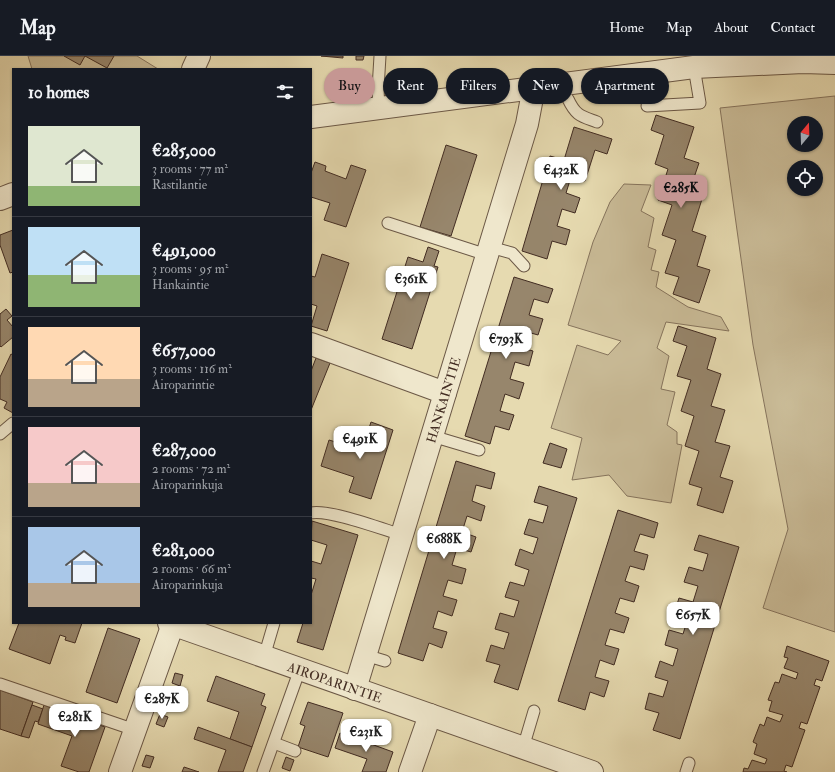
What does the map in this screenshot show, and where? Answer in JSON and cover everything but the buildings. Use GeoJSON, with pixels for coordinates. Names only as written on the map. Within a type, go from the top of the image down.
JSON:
{"type":"FeatureCollection","features":[{"type":"Feature","properties":{"kind":"street"},"geometry":{"type":"LineString","coordinates":[[193,68],[199,56]]}},
{"type":"Feature","properties":{"kind":"street"},"geometry":{"type":"LineString","coordinates":[[573,82],[694,67],[829,60]]}},
{"type":"Feature","properties":{"kind":"street"},"geometry":{"type":"LineString","coordinates":[[312,117],[518,89]]}},
{"type":"Feature","properties":{"kind":"street","name":"HANKAINTIE"},"geometry":{"type":"LineString","coordinates":[[355,689],[375,658],[402,535],[527,124],[531,104]]}},
{"type":"Feature","properties":{"kind":"street"},"geometry":{"type":"LineString","coordinates":[[0,199],[12,194]]}},
{"type":"Feature","properties":{"kind":"street"},"geometry":{"type":"LineString","coordinates":[[312,344],[445,393]]}},
{"type":"Feature","properties":{"kind":"street"},"geometry":{"type":"LineString","coordinates":[[120,772],[172,624]]}},
{"type":"Feature","properties":{"kind":"street","name":"AIROPARINTIE"},"geometry":{"type":"LineString","coordinates":[[172,624],[523,748],[553,764],[592,772]]}},
{"type":"Feature","properties":{"kind":"street"},"geometry":{"type":"LineString","coordinates":[[410,772],[430,715]]}},
{"type":"Feature","properties":{"kind":"lane"},"geometry":{"type":"LineString","coordinates":[[379,109],[378,89],[380,56]]}},
{"type":"Feature","properties":{"kind":"lane"},"geometry":{"type":"LineString","coordinates":[[647,106],[700,103],[694,67]]}},
{"type":"Feature","properties":{"kind":"lane"},"geometry":{"type":"LineString","coordinates":[[570,104],[578,115],[597,122]]}},
{"type":"Feature","properties":{"kind":"lane"},"geometry":{"type":"LineString","coordinates":[[388,223],[488,251],[512,253],[524,266]]}},
{"type":"Feature","properties":{"kind":"lane"},"geometry":{"type":"LineString","coordinates":[[0,434],[12,424]]}},
{"type":"Feature","properties":{"kind":"lane"},"geometry":{"type":"LineString","coordinates":[[432,436],[479,450]]}},
{"type":"Feature","properties":{"kind":"lane"},"geometry":{"type":"LineString","coordinates":[[312,513],[316,512],[343,517],[402,535]]}},
{"type":"Feature","properties":{"kind":"lane"},"geometry":{"type":"LineString","coordinates":[[264,657],[274,624]]}},
{"type":"Feature","properties":{"kind":"lane"},"geometry":{"type":"LineString","coordinates":[[263,772],[300,669]]}},
{"type":"Feature","properties":{"kind":"lane"},"geometry":{"type":"LineString","coordinates":[[0,684],[135,730]]}},
{"type":"Feature","properties":{"kind":"lane"},"geometry":{"type":"LineString","coordinates":[[523,748],[534,711]]}},
{"type":"Feature","properties":{"kind":"lane"},"geometry":{"type":"LineString","coordinates":[[274,743],[295,751]]}},
{"type":"Feature","properties":{"kind":"shaded area"},"geometry":{"type":"Polygon","coordinates":[[[28,56],[137,56],[156,68],[32,68],[28,56]]]}},
{"type":"Feature","properties":{"kind":"shaded area"},"geometry":{"type":"Polygon","coordinates":[[[835,96],[835,632],[763,608],[788,529],[753,345],[720,108],[835,96]]]}},
{"type":"Feature","properties":{"kind":"shaded area"},"geometry":{"type":"Polygon","coordinates":[[[624,184],[651,185],[641,211],[654,218],[648,247],[656,250],[651,270],[659,272],[656,287],[688,307],[721,317],[729,331],[666,322],[657,348],[669,356],[661,389],[675,392],[667,425],[677,432],[677,444],[682,445],[671,503],[627,496],[609,475],[572,480],[582,438],[551,428],[577,345],[608,355],[621,341],[568,325],[593,242],[610,202],[624,184]]]}}]}
